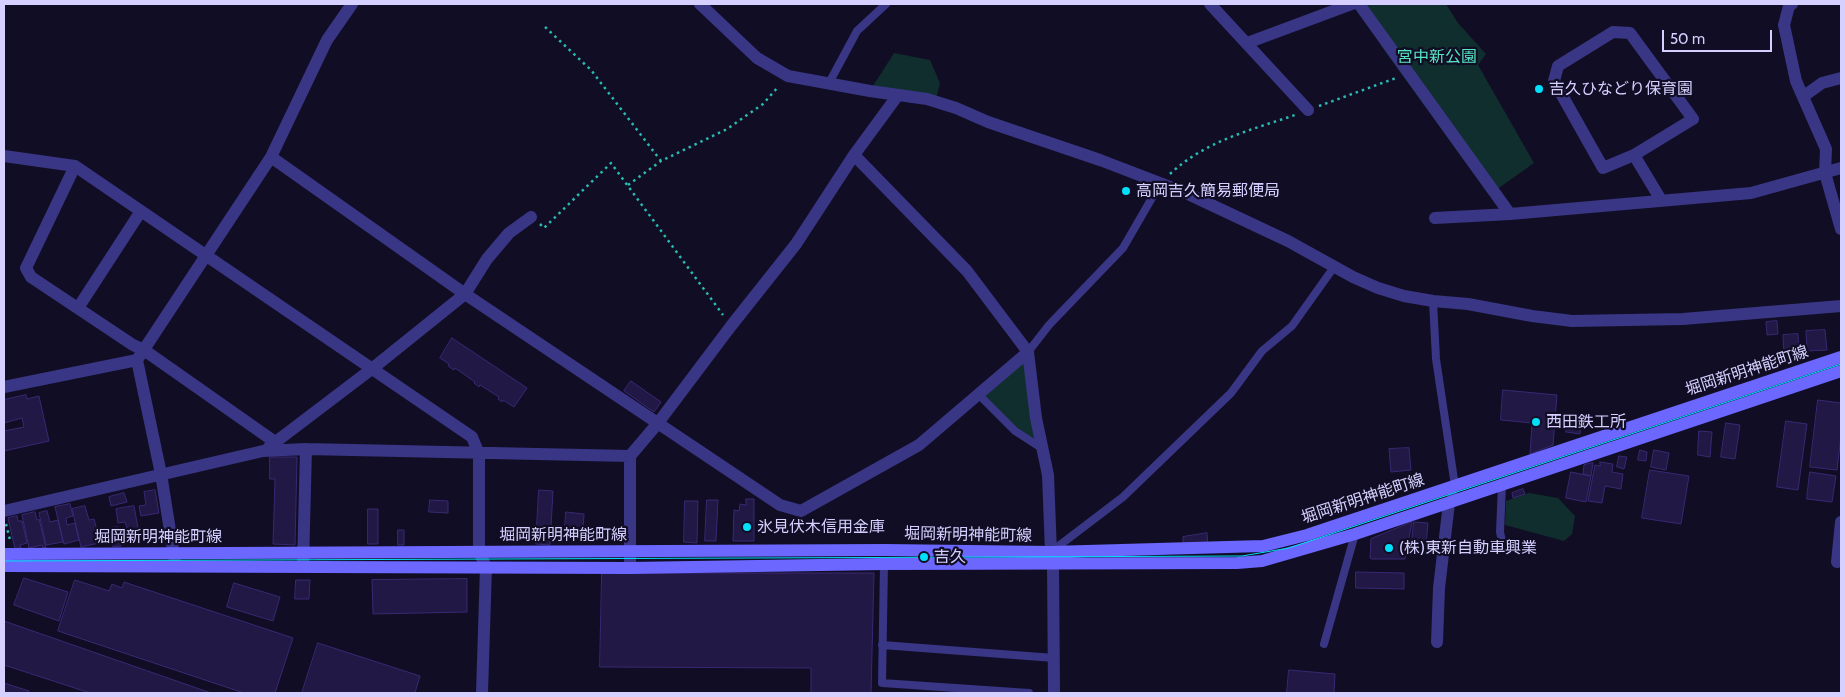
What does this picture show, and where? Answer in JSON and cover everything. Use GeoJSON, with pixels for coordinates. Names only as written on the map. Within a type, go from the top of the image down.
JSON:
{"type":"FeatureCollection","features":[{"type":"Feature","properties":{"kind":"main road","name":"堀岡新明神能町線"},"geometry":{"type":"LineString","coordinates":[[4,566],[630,568],[884,564],[1052,558],[1263,546],[1299,538],[1841,357]]}},
{"type":"Feature","properties":{"kind":"main road","name":"堀岡新明神能町線"},"geometry":{"type":"LineString","coordinates":[[9,554],[885,550],[1052,558],[1237,563],[1262,561],[1449,503],[1841,371]]}},
{"type":"Feature","properties":{"kind":"street"},"geometry":{"type":"LineString","coordinates":[[4,387],[140,355],[271,157],[327,40],[352,4]]}},
{"type":"Feature","properties":{"kind":"street"},"geometry":{"type":"LineString","coordinates":[[700,4],[757,58],[788,76],[927,99],[956,108],[988,122],[1100,160],[1186,193],[1288,241],[1334,268],[1378,288],[1404,296],[1468,304],[1532,316],[1572,321],[1683,319],[1841,306]]}},
{"type":"Feature","properties":{"kind":"street"},"geometry":{"type":"LineString","coordinates":[[1210,4],[1308,110]]}},
{"type":"Feature","properties":{"kind":"street"},"geometry":{"type":"LineString","coordinates":[[1247,43],[1352,4]]}},
{"type":"Feature","properties":{"kind":"street"},"geometry":{"type":"LineString","coordinates":[[1359,4],[1510,214]]}},
{"type":"Feature","properties":{"kind":"street"},"geometry":{"type":"LineString","coordinates":[[1792,4],[1789,6],[1784,25],[1796,81],[1826,149],[1825,173],[1841,229]]}},
{"type":"Feature","properties":{"kind":"street"},"geometry":{"type":"LineString","coordinates":[[1613,32],[1630,33],[1694,119],[1634,155],[1604,168],[1554,81],[1558,66],[1613,32]]}},
{"type":"Feature","properties":{"kind":"street"},"geometry":{"type":"LineString","coordinates":[[1804,96],[1822,83],[1841,78]]}},
{"type":"Feature","properties":{"kind":"street"},"geometry":{"type":"LineString","coordinates":[[630,568],[630,456],[658,423],[796,244],[854,155],[898,95]]}},
{"type":"Feature","properties":{"kind":"street"},"geometry":{"type":"LineString","coordinates":[[854,155],[967,271],[1028,352],[1036,418],[1048,474],[1052,558],[1054,693]]}},
{"type":"Feature","properties":{"kind":"street"},"geometry":{"type":"LineString","coordinates":[[1634,155],[1661,200]]}},
{"type":"Feature","properties":{"kind":"street"},"geometry":{"type":"LineString","coordinates":[[271,157],[466,294],[780,505],[801,512],[919,445],[1028,352]]}},
{"type":"Feature","properties":{"kind":"street"},"geometry":{"type":"LineString","coordinates":[[6,159],[75,166],[472,437],[479,454],[479,552],[486,567],[482,693]]}},
{"type":"Feature","properties":{"kind":"street"},"geometry":{"type":"LineString","coordinates":[[75,166],[26,268],[31,277],[133,345],[140,355],[275,442]]}},
{"type":"Feature","properties":{"kind":"street"},"geometry":{"type":"LineString","coordinates":[[1436,218],[1510,214],[1751,193],[1841,168]]}},
{"type":"Feature","properties":{"kind":"street"},"geometry":{"type":"LineString","coordinates":[[78,308],[141,211]]}},
{"type":"Feature","properties":{"kind":"street"},"geometry":{"type":"LineString","coordinates":[[263,451],[373,368],[466,294],[487,258],[509,233],[531,217]]}},
{"type":"Feature","properties":{"kind":"street"},"geometry":{"type":"LineString","coordinates":[[140,355],[176,567]]}},
{"type":"Feature","properties":{"kind":"street"},"geometry":{"type":"LineString","coordinates":[[4,511],[263,451],[306,449],[630,456]]}},
{"type":"Feature","properties":{"kind":"street"},"geometry":{"type":"LineString","coordinates":[[303,566],[306,449]]}},
{"type":"Feature","properties":{"kind":"street"},"geometry":{"type":"LineString","coordinates":[[1436,642],[1439,588],[1449,503]]}},
{"type":"Feature","properties":{"kind":"street"},"geometry":{"type":"LineString","coordinates":[[1837,562],[1841,522]]}},
{"type":"Feature","properties":{"kind":"lane"},"geometry":{"type":"LineString","coordinates":[[829,83],[857,32],[886,4]]}},
{"type":"Feature","properties":{"kind":"lane"},"geometry":{"type":"LineString","coordinates":[[1028,352],[1049,325],[1123,248],[1160,184]]}},
{"type":"Feature","properties":{"kind":"lane"},"geometry":{"type":"LineString","coordinates":[[1052,558],[1123,497],[1230,393],[1262,351],[1292,326],[1334,268]]}},
{"type":"Feature","properties":{"kind":"lane"},"geometry":{"type":"LineString","coordinates":[[1433,301],[1436,360],[1455,486],[1449,503]]}},
{"type":"Feature","properties":{"kind":"lane"},"geometry":{"type":"LineString","coordinates":[[979,395],[1015,431],[1043,449]]}},
{"type":"Feature","properties":{"kind":"lane"},"geometry":{"type":"LineString","coordinates":[[1502,485],[1500,532],[1502,541]]}},
{"type":"Feature","properties":{"kind":"lane"},"geometry":{"type":"LineString","coordinates":[[1324,644],[1354,534]]}},
{"type":"Feature","properties":{"kind":"lane"},"geometry":{"type":"LineString","coordinates":[[884,564],[882,683],[1028,693]]}},
{"type":"Feature","properties":{"kind":"lane"},"geometry":{"type":"LineString","coordinates":[[882,645],[1054,658]]}},
{"type":"Feature","properties":{"kind":"path"},"geometry":{"type":"LineString","coordinates":[[545,27],[590,70],[660,161]]}},
{"type":"Feature","properties":{"kind":"path"},"geometry":{"type":"LineString","coordinates":[[1160,184],[1182,163],[1215,142],[1408,74]]}},
{"type":"Feature","properties":{"kind":"path"},"geometry":{"type":"LineString","coordinates":[[628,184],[660,161],[727,129],[763,104],[788,76]]}},
{"type":"Feature","properties":{"kind":"path"},"geometry":{"type":"LineString","coordinates":[[531,217],[544,228],[611,163],[731,326]]}},
{"type":"Feature","properties":{"kind":"path"},"geometry":{"type":"LineString","coordinates":[[4,515],[9,554]]}},
{"type":"Feature","properties":{"kind":"green space","name":"宮中新公園"},"geometry":{"type":"Polygon","coordinates":[[[1362,4],[1446,4],[1458,23],[1486,54],[1478,65],[1534,163],[1489,195],[1382,47],[1362,4]]]}},
{"type":"Feature","properties":{"kind":"green space"},"geometry":{"type":"Polygon","coordinates":[[[894,53],[930,60],[940,83],[936,99],[873,86],[894,53]]]}},
{"type":"Feature","properties":{"kind":"green space"},"geometry":{"type":"Polygon","coordinates":[[[1028,352],[1043,449],[1015,431],[979,395],[1028,352]]]}},
{"type":"Feature","properties":{"kind":"green space"},"geometry":{"type":"Polygon","coordinates":[[[1529,493],[1558,498],[1575,516],[1572,534],[1564,541],[1505,525],[1506,501],[1529,493]]]}},
{"type":"Feature","properties":{"kind":"building"},"geometry":{"type":"Polygon","coordinates":[[[1777,321],[1778,334],[1767,335],[1766,322],[1777,321]]]}},
{"type":"Feature","properties":{"kind":"building"},"geometry":{"type":"Polygon","coordinates":[[[1825,330],[1827,350],[1807,351],[1806,331],[1825,330]]]}},
{"type":"Feature","properties":{"kind":"building"},"geometry":{"type":"Polygon","coordinates":[[[1798,334],[1799,354],[1784,354],[1783,335],[1798,334]]]}},
{"type":"Feature","properties":{"kind":"building"},"geometry":{"type":"Polygon","coordinates":[[[452,338],[527,388],[514,407],[503,400],[502,402],[498,399],[499,397],[480,385],[479,387],[455,368],[454,370],[448,366],[449,364],[440,358],[452,338]]]}},
{"type":"Feature","properties":{"kind":"building"},"geometry":{"type":"Polygon","coordinates":[[[631,381],[661,402],[654,412],[624,391],[631,381]]]}},
{"type":"Feature","properties":{"kind":"building","name":"西田鉄工所"},"geometry":{"type":"Polygon","coordinates":[[[1503,390],[1557,395],[1553,445],[1530,454],[1532,423],[1501,420],[1503,390]]]}},
{"type":"Feature","properties":{"kind":"building"},"geometry":{"type":"Polygon","coordinates":[[[26,395],[27,399],[39,396],[49,441],[4,451],[4,431],[24,427],[22,418],[4,423],[4,400],[26,395]]]}},
{"type":"Feature","properties":{"kind":"building"},"geometry":{"type":"Polygon","coordinates":[[[1818,400],[1841,403],[1841,436],[1837,470],[1810,467],[1818,400]]]}},
{"type":"Feature","properties":{"kind":"building"},"geometry":{"type":"Polygon","coordinates":[[[1556,420],[1563,421],[1563,429],[1555,428],[1556,420]]]}},
{"type":"Feature","properties":{"kind":"building"},"geometry":{"type":"Polygon","coordinates":[[[1568,420],[1581,421],[1580,434],[1566,432],[1568,420]]]}},
{"type":"Feature","properties":{"kind":"building"},"geometry":{"type":"Polygon","coordinates":[[[1786,421],[1807,424],[1798,490],[1777,487],[1786,421]]]}},
{"type":"Feature","properties":{"kind":"building"},"geometry":{"type":"Polygon","coordinates":[[[1726,423],[1740,425],[1735,459],[1721,457],[1726,423]]]}},
{"type":"Feature","properties":{"kind":"building"},"geometry":{"type":"Polygon","coordinates":[[[1699,431],[1712,432],[1710,457],[1698,455],[1699,431]]]}},
{"type":"Feature","properties":{"kind":"building"},"geometry":{"type":"Polygon","coordinates":[[[1409,448],[1411,470],[1391,472],[1389,449],[1409,448]]]}},
{"type":"Feature","properties":{"kind":"building"},"geometry":{"type":"Polygon","coordinates":[[[1640,450],[1647,452],[1646,461],[1638,460],[1640,450]]]}},
{"type":"Feature","properties":{"kind":"building"},"geometry":{"type":"Polygon","coordinates":[[[1654,450],[1669,453],[1666,470],[1651,467],[1654,450]]]}},
{"type":"Feature","properties":{"kind":"building"},"geometry":{"type":"Polygon","coordinates":[[[1619,456],[1627,457],[1624,469],[1617,467],[1619,456]]]}},
{"type":"Feature","properties":{"kind":"building"},"geometry":{"type":"Polygon","coordinates":[[[270,457],[297,457],[295,545],[273,544],[275,479],[270,479],[270,457]]]}},
{"type":"Feature","properties":{"kind":"building"},"geometry":{"type":"Polygon","coordinates":[[[1600,462],[1613,464],[1612,472],[1623,474],[1621,489],[1605,486],[1602,503],[1588,501],[1595,465],[1600,466],[1600,462]]]}},
{"type":"Feature","properties":{"kind":"building"},"geometry":{"type":"Polygon","coordinates":[[[1593,463],[1591,476],[1583,474],[1584,465],[1593,463]]]}},
{"type":"Feature","properties":{"kind":"building"},"geometry":{"type":"Polygon","coordinates":[[[1650,470],[1689,476],[1681,524],[1642,518],[1650,470]]]}},
{"type":"Feature","properties":{"kind":"building"},"geometry":{"type":"Polygon","coordinates":[[[1571,472],[1591,476],[1586,502],[1566,498],[1571,472]]]}},
{"type":"Feature","properties":{"kind":"building"},"geometry":{"type":"Polygon","coordinates":[[[1810,472],[1836,476],[1832,502],[1807,499],[1810,472]]]}},
{"type":"Feature","properties":{"kind":"building"},"geometry":{"type":"Polygon","coordinates":[[[1523,489],[1525,494],[1513,498],[1512,493],[1523,489]]]}},
{"type":"Feature","properties":{"kind":"building"},"geometry":{"type":"Polygon","coordinates":[[[155,490],[159,513],[141,516],[139,506],[146,505],[144,492],[155,490]]]}},
{"type":"Feature","properties":{"kind":"building"},"geometry":{"type":"Polygon","coordinates":[[[539,490],[553,491],[550,545],[536,544],[539,490]]]}},
{"type":"Feature","properties":{"kind":"building"},"geometry":{"type":"Polygon","coordinates":[[[124,493],[127,502],[111,506],[109,497],[124,493]]]}},
{"type":"Feature","properties":{"kind":"building"},"geometry":{"type":"Polygon","coordinates":[[[746,499],[754,499],[754,541],[733,541],[734,510],[739,511],[740,504],[746,505],[746,499]]]}},
{"type":"Feature","properties":{"kind":"building"},"geometry":{"type":"Polygon","coordinates":[[[430,500],[448,501],[448,513],[429,512],[430,500]]]}},
{"type":"Feature","properties":{"kind":"building"},"geometry":{"type":"Polygon","coordinates":[[[707,500],[718,500],[716,541],[705,541],[707,500]]]}},
{"type":"Feature","properties":{"kind":"building"},"geometry":{"type":"Polygon","coordinates":[[[685,501],[698,501],[697,543],[684,542],[685,501]]]}},
{"type":"Feature","properties":{"kind":"building"},"geometry":{"type":"Polygon","coordinates":[[[70,504],[73,516],[66,518],[67,525],[75,523],[79,540],[64,544],[55,507],[70,504]]]}},
{"type":"Feature","properties":{"kind":"building"},"geometry":{"type":"Polygon","coordinates":[[[85,506],[89,520],[94,519],[97,530],[101,529],[104,542],[81,547],[72,509],[85,506]]]}},
{"type":"Feature","properties":{"kind":"building"},"geometry":{"type":"Polygon","coordinates":[[[134,506],[140,539],[121,542],[119,529],[127,528],[125,522],[118,523],[116,509],[134,506]]]}},
{"type":"Feature","properties":{"kind":"building"},"geometry":{"type":"Polygon","coordinates":[[[368,509],[378,509],[378,544],[368,544],[368,509]]]}},
{"type":"Feature","properties":{"kind":"building"},"geometry":{"type":"Polygon","coordinates":[[[47,511],[50,522],[58,520],[63,542],[46,545],[39,513],[47,511]]]}},
{"type":"Feature","properties":{"kind":"building"},"geometry":{"type":"Polygon","coordinates":[[[35,512],[37,520],[39,519],[46,548],[43,548],[42,545],[29,548],[22,515],[35,512]]]}},
{"type":"Feature","properties":{"kind":"building"},"geometry":{"type":"Polygon","coordinates":[[[566,512],[584,514],[583,530],[565,529],[566,512]]]}},
{"type":"Feature","properties":{"kind":"building"},"geometry":{"type":"Polygon","coordinates":[[[17,516],[18,521],[22,521],[27,543],[20,545],[21,548],[15,549],[8,518],[17,516]]]}},
{"type":"Feature","properties":{"kind":"building","name":"(株)東新自動車興業"},"geometry":{"type":"Polygon","coordinates":[[[1412,522],[1405,559],[1370,558],[1371,539],[1412,522]]]}},
{"type":"Feature","properties":{"kind":"building"},"geometry":{"type":"Polygon","coordinates":[[[1414,522],[1428,523],[1426,544],[1412,542],[1414,522]]]}},
{"type":"Feature","properties":{"kind":"building"},"geometry":{"type":"Polygon","coordinates":[[[118,527],[121,546],[113,547],[111,528],[118,527]]]}},
{"type":"Feature","properties":{"kind":"building"},"geometry":{"type":"Polygon","coordinates":[[[398,530],[404,530],[404,545],[398,545],[398,530]]]}},
{"type":"Feature","properties":{"kind":"building"},"geometry":{"type":"Polygon","coordinates":[[[1207,533],[1208,547],[1183,546],[1183,537],[1207,533]]]}},
{"type":"Feature","properties":{"kind":"building"},"geometry":{"type":"Polygon","coordinates":[[[1356,572],[1404,573],[1404,589],[1356,588],[1356,572]]]}},
{"type":"Feature","properties":{"kind":"building"},"geometry":{"type":"Polygon","coordinates":[[[602,573],[874,573],[871,693],[811,693],[811,668],[600,667],[602,573]]]}},
{"type":"Feature","properties":{"kind":"building"},"geometry":{"type":"Polygon","coordinates":[[[24,578],[68,592],[59,621],[14,605],[24,578]]]}},
{"type":"Feature","properties":{"kind":"building"},"geometry":{"type":"Polygon","coordinates":[[[467,579],[467,612],[373,614],[372,580],[467,579]]]}},
{"type":"Feature","properties":{"kind":"building"},"geometry":{"type":"Polygon","coordinates":[[[75,580],[109,591],[112,584],[122,588],[124,582],[293,638],[275,693],[244,693],[58,631],[75,580]]]}},
{"type":"Feature","properties":{"kind":"building"},"geometry":{"type":"Polygon","coordinates":[[[296,580],[310,580],[309,599],[295,599],[296,580]]]}},
{"type":"Feature","properties":{"kind":"building"},"geometry":{"type":"Polygon","coordinates":[[[234,583],[280,597],[273,621],[227,607],[234,583]]]}},
{"type":"Feature","properties":{"kind":"building"},"geometry":{"type":"Polygon","coordinates":[[[4,621],[211,693],[90,693],[4,665],[4,621]]]}},
{"type":"Feature","properties":{"kind":"building"},"geometry":{"type":"Polygon","coordinates":[[[318,643],[420,676],[415,693],[302,693],[318,643]]]}},
{"type":"Feature","properties":{"kind":"building"},"geometry":{"type":"Polygon","coordinates":[[[1289,670],[1335,674],[1334,693],[1287,693],[1289,670]]]}},
{"type":"Feature","properties":{"kind":"building"},"geometry":{"type":"Polygon","coordinates":[[[4,683],[29,691],[28,693],[4,693],[4,683]]]}},
{"type":"Feature","properties":{"kind":"tram line"},"geometry":{"type":"LineString","coordinates":[[4,561],[1242,556],[1289,548],[1841,364]]}},
{"type":"Feature","properties":{"kind":"place","name":"吉久ひなどり保育園"},"geometry":{"type":"Point","coordinates":[1539,89]}},
{"type":"Feature","properties":{"kind":"place","name":"高岡吉久簡易郵便局"},"geometry":{"type":"Point","coordinates":[1126,191]}},
{"type":"Feature","properties":{"kind":"place","name":"西田鉄工所"},"geometry":{"type":"Point","coordinates":[1536,422]}},
{"type":"Feature","properties":{"kind":"place","name":"氷見伏木信用金庫"},"geometry":{"type":"Point","coordinates":[747,527]}},
{"type":"Feature","properties":{"kind":"place","name":"(株)東新自動車興業"},"geometry":{"type":"Point","coordinates":[1389,548]}},
{"type":"Feature","properties":{"kind":"place","name":"吉久"},"geometry":{"type":"Point","coordinates":[924,557]}}]}
